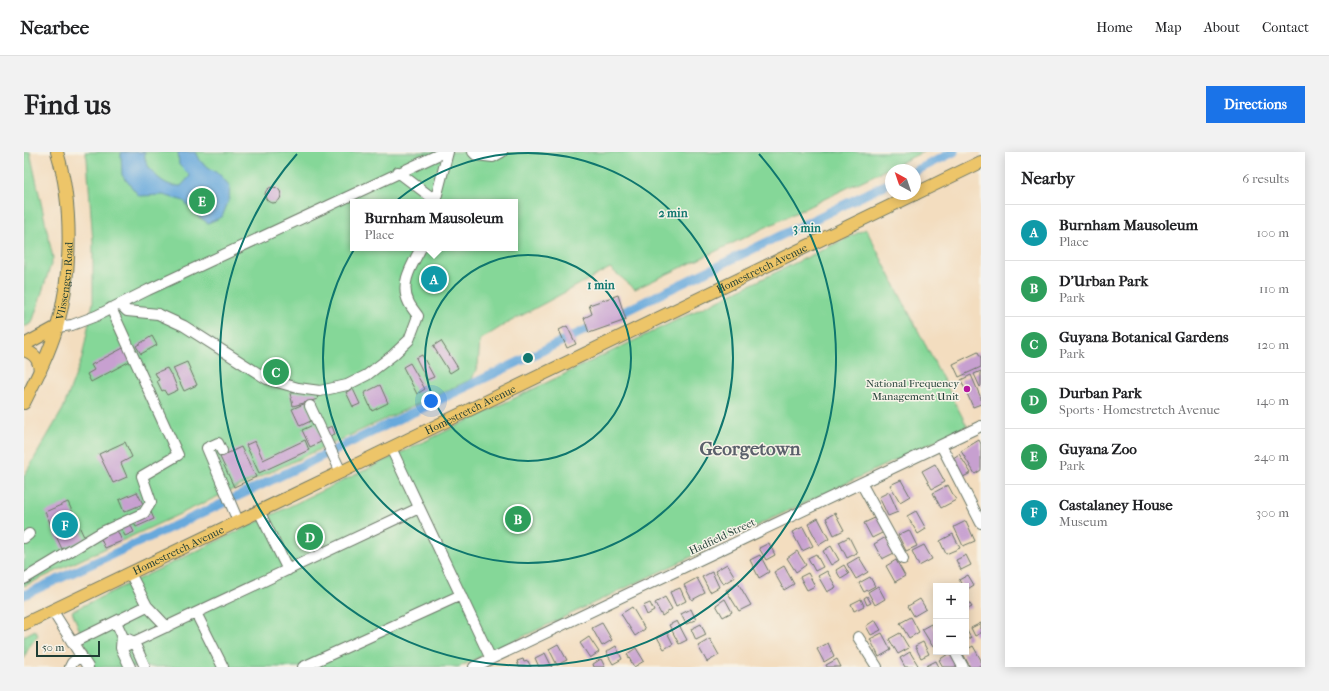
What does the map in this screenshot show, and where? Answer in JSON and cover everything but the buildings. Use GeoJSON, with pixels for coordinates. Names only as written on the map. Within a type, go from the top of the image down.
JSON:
{"type":"FeatureCollection","features":[{"type":"Feature","properties":{"kind":"main road","name":"Vlissengen Road"},"geometry":{"type":"LineString","coordinates":[[24,403],[62,326],[68,249],[66,195],[62,168],[57,152]]}},
{"type":"Feature","properties":{"kind":"main road","name":"Homestretch Avenue"},"geometry":{"type":"LineString","coordinates":[[921,191],[981,162]]}},
{"type":"Feature","properties":{"kind":"main road","name":"Homestretch Avenue"},"geometry":{"type":"LineString","coordinates":[[24,624],[903,200]]}},
{"type":"Feature","properties":{"kind":"main road"},"geometry":{"type":"LineString","coordinates":[[24,345],[62,326]]}},
{"type":"Feature","properties":{"kind":"main road"},"geometry":{"type":"LineString","coordinates":[[24,350],[33,353],[40,362],[40,370]]}},
{"type":"Feature","properties":{"kind":"street"},"geometry":{"type":"LineString","coordinates":[[62,326],[87,319],[398,172],[444,152]]}},
{"type":"Feature","properties":{"kind":"street"},"geometry":{"type":"LineString","coordinates":[[436,199],[448,152]]}},
{"type":"Feature","properties":{"kind":"street"},"geometry":{"type":"LineString","coordinates":[[473,152],[476,154],[493,157],[502,152]]}},
{"type":"Feature","properties":{"kind":"street"},"geometry":{"type":"LineString","coordinates":[[398,172],[432,199]]}},
{"type":"Feature","properties":{"kind":"street"},"geometry":{"type":"LineString","coordinates":[[115,306],[127,311],[158,314],[184,326],[267,379],[298,388],[320,390],[347,385],[367,375],[393,355],[409,340],[418,316],[408,302],[404,286],[420,251]]}},
{"type":"Feature","properties":{"kind":"street"},"geometry":{"type":"LineString","coordinates":[[24,579],[102,532],[144,513],[151,502],[142,476],[178,455],[115,306]]}},
{"type":"Feature","properties":{"kind":"street"},"geometry":{"type":"LineString","coordinates":[[310,406],[341,472]]}},
{"type":"Feature","properties":{"kind":"street","name":"Hadfield Street"},"geometry":{"type":"LineString","coordinates":[[474,667],[981,426]]}},
{"type":"Feature","properties":{"kind":"street"},"geometry":{"type":"LineString","coordinates":[[222,451],[218,443],[207,448],[238,521]]}},
{"type":"Feature","properties":{"kind":"street"},"geometry":{"type":"LineString","coordinates":[[941,445],[981,523]]}},
{"type":"Feature","properties":{"kind":"street"},"geometry":{"type":"LineString","coordinates":[[391,448],[491,659]]}},
{"type":"Feature","properties":{"kind":"street"},"geometry":{"type":"LineString","coordinates":[[862,483],[903,559]]}},
{"type":"Feature","properties":{"kind":"street"},"geometry":{"type":"LineString","coordinates":[[121,648],[419,508]]}},
{"type":"Feature","properties":{"kind":"street"},"geometry":{"type":"LineString","coordinates":[[259,511],[288,570]]}},
{"type":"Feature","properties":{"kind":"street"},"geometry":{"type":"LineString","coordinates":[[130,573],[147,606],[167,626]]}},
{"type":"Feature","properties":{"kind":"street"},"geometry":{"type":"LineString","coordinates":[[303,667],[461,595]]}},
{"type":"Feature","properties":{"kind":"street"},"geometry":{"type":"LineString","coordinates":[[72,643],[147,606]]}},
{"type":"Feature","properties":{"kind":"street"},"geometry":{"type":"LineString","coordinates":[[52,610],[88,667]]}},
{"type":"Feature","properties":{"kind":"street"},"geometry":{"type":"LineString","coordinates":[[196,613],[223,667]]}},
{"type":"Feature","properties":{"kind":"street"},"geometry":{"type":"LineString","coordinates":[[116,622],[122,635],[121,648],[130,667]]}},
{"type":"Feature","properties":{"kind":"street"},"geometry":{"type":"LineString","coordinates":[[122,635],[134,642],[145,667]]}},
{"type":"Feature","properties":{"kind":"street"},"geometry":{"type":"LineString","coordinates":[[858,637],[877,667]]}},
{"type":"Feature","properties":{"kind":"street"},"geometry":{"type":"LineString","coordinates":[[70,667],[72,663],[81,655]]}},
{"type":"Feature","properties":{"kind":"street"},"geometry":{"type":"LineString","coordinates":[[957,655],[963,667]]}},
{"type":"Feature","properties":{"kind":"green space"},"geometry":{"type":"Polygon","coordinates":[[[24,152],[30,152],[53,258],[32,323],[24,327],[24,152]]]}},
{"type":"Feature","properties":{"kind":"green space"},"geometry":{"type":"Polygon","coordinates":[[[85,152],[923,152],[898,164],[885,164],[885,170],[635,289],[610,268],[504,325],[480,340],[478,365],[472,379],[24,586],[24,476],[63,409],[82,358],[93,302],[93,243],[87,158],[85,152]]]}},
{"type":"Feature","properties":{"kind":"green space"},"geometry":{"type":"Polygon","coordinates":[[[866,229],[967,426],[459,667],[94,667],[72,611],[866,229]]]}},
{"type":"Feature","properties":{"kind":"green space"},"geometry":{"type":"Polygon","coordinates":[[[35,630],[38,635],[29,647],[24,658],[24,636],[35,630]]]}},
{"type":"Feature","properties":{"kind":"water"},"geometry":{"type":"Polygon","coordinates":[[[122,152],[145,152],[148,166],[160,179],[173,186],[181,186],[190,176],[179,165],[178,152],[196,152],[201,162],[220,175],[230,186],[229,200],[222,217],[208,223],[196,215],[184,201],[163,195],[139,196],[122,175],[122,152]]]}},
{"type":"Feature","properties":{"kind":"waterway"},"geometry":{"type":"LineString","coordinates":[[921,168],[954,152]]}},
{"type":"Feature","properties":{"kind":"waterway"},"geometry":{"type":"LineString","coordinates":[[613,317],[885,185]]}},
{"type":"Feature","properties":{"kind":"waterway"},"geometry":{"type":"LineString","coordinates":[[24,595],[213,508],[598,324]]}},
{"type":"Feature","properties":{"kind":"place","name":"Guyana Zoo"},"geometry":{"type":"Point","coordinates":[202,201]}},
{"type":"Feature","properties":{"kind":"place","name":"Burnham Mausoleum"},"geometry":{"type":"Point","coordinates":[434,279]}},
{"type":"Feature","properties":{"kind":"place","name":"Guyana Botanical Gardens"},"geometry":{"type":"Point","coordinates":[276,372]}},
{"type":"Feature","properties":{"kind":"place","name":"National Frequency Management Unit"},"geometry":{"type":"Point","coordinates":[967,389]}},
{"type":"Feature","properties":{"kind":"place","name":"D'Urban Park"},"geometry":{"type":"Point","coordinates":[518,519]}},
{"type":"Feature","properties":{"kind":"place","name":"Castalaney House"},"geometry":{"type":"Point","coordinates":[65,525]}},
{"type":"Feature","properties":{"kind":"place","name":"Durban Park"},"geometry":{"type":"Point","coordinates":[310,537]}},
{"type":"Feature","properties":{"kind":"district","name":"Georgetown"},"geometry":{"type":"Point","coordinates":[750,448]}}]}
